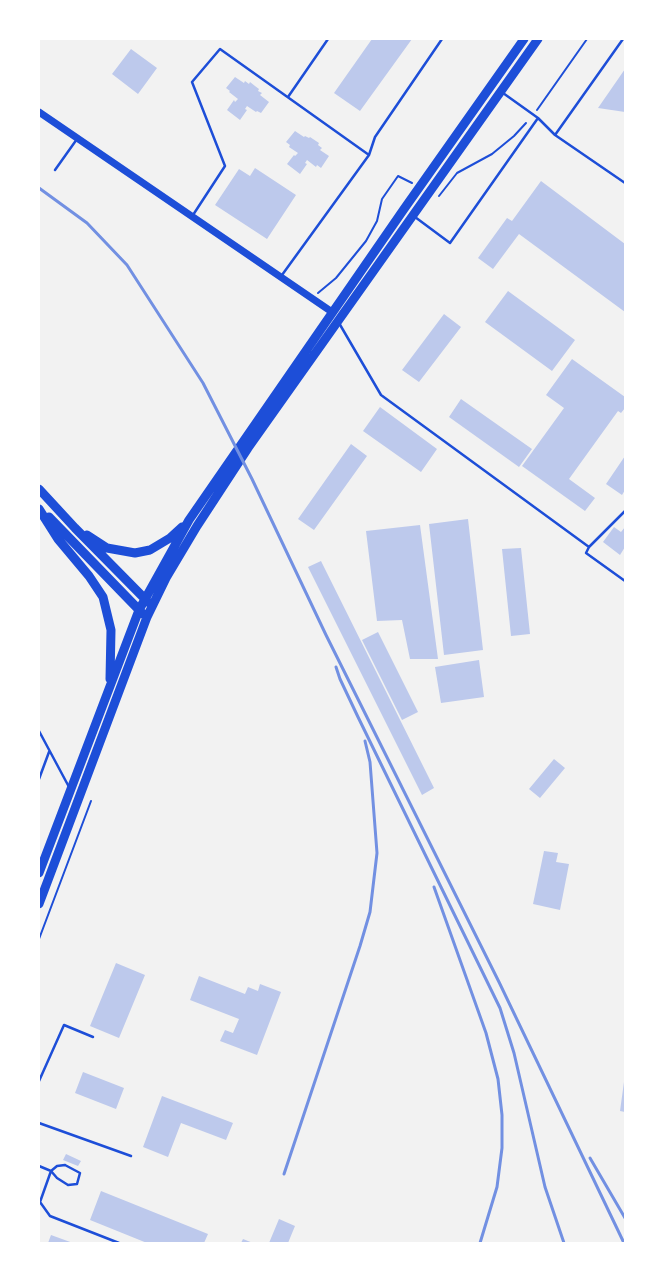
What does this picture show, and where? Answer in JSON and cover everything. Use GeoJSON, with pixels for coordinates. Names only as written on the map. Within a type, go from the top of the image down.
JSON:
{"type":"FeatureCollection","features":[{"type":"Feature","properties":{"kind":"main road"},"geometry":{"type":"LineString","coordinates":[[39,904],[147,617],[149,602],[189,520],[419,187],[524,39]]}},
{"type":"Feature","properties":{"kind":"main road"},"geometry":{"type":"LineString","coordinates":[[39,873],[139,610],[149,602],[248,448],[538,39]]}},
{"type":"Feature","properties":{"kind":"main road"},"geometry":{"type":"LineString","coordinates":[[39,489],[149,602]]}},
{"type":"Feature","properties":{"kind":"main road"},"geometry":{"type":"LineString","coordinates":[[39,508],[147,617]]}},
{"type":"Feature","properties":{"kind":"main road"},"geometry":{"type":"LineString","coordinates":[[39,508],[58,539],[89,576],[102,597],[111,630],[110,685]]}},
{"type":"Feature","properties":{"kind":"main road"},"geometry":{"type":"LineString","coordinates":[[75,528],[107,548],[135,554],[150,550],[170,538],[189,520]]}},
{"type":"Feature","properties":{"kind":"street"},"geometry":{"type":"LineString","coordinates":[[39,112],[332,312]]}},
{"type":"Feature","properties":{"kind":"lane"},"geometry":{"type":"LineString","coordinates":[[287,98],[328,39]]}},
{"type":"Feature","properties":{"kind":"lane"},"geometry":{"type":"LineString","coordinates":[[281,276],[368,155],[375,137],[442,39]]}},
{"type":"Feature","properties":{"kind":"lane"},"geometry":{"type":"LineString","coordinates":[[555,135],[623,39]]}},
{"type":"Feature","properties":{"kind":"lane"},"geometry":{"type":"LineString","coordinates":[[193,216],[225,166],[192,82],[220,50],[368,155]]}},
{"type":"Feature","properties":{"kind":"lane"},"geometry":{"type":"LineString","coordinates":[[491,86],[534,114],[555,135],[625,183]]}},
{"type":"Feature","properties":{"kind":"lane"},"geometry":{"type":"LineString","coordinates":[[404,209],[450,243],[538,118]]}},
{"type":"Feature","properties":{"kind":"lane"},"geometry":{"type":"LineString","coordinates":[[55,170],[78,138]]}},
{"type":"Feature","properties":{"kind":"lane"},"geometry":{"type":"LineString","coordinates":[[332,312],[381,395],[589,547]]}},
{"type":"Feature","properties":{"kind":"lane"},"geometry":{"type":"LineString","coordinates":[[625,511],[589,547],[586,553],[625,581]]}},
{"type":"Feature","properties":{"kind":"lane"},"geometry":{"type":"LineString","coordinates":[[39,731],[70,789]]}},
{"type":"Feature","properties":{"kind":"lane"},"geometry":{"type":"LineString","coordinates":[[39,779],[49,752]]}},
{"type":"Feature","properties":{"kind":"lane"},"geometry":{"type":"LineString","coordinates":[[39,1081],[64,1024],[93,1036]]}},
{"type":"Feature","properties":{"kind":"lane"},"geometry":{"type":"LineString","coordinates":[[39,1123],[131,1156]]}},
{"type":"Feature","properties":{"kind":"lane"},"geometry":{"type":"LineString","coordinates":[[39,1166],[50,1170],[57,1178],[68,1185],[77,1184],[80,1173],[65,1165],[57,1166],[50,1170],[40,1202],[50,1216],[119,1243]]}},
{"type":"Feature","properties":{"kind":"path"},"geometry":{"type":"LineString","coordinates":[[428,193],[437,198],[450,184],[457,172],[492,154],[514,136],[534,114],[587,39]]}},
{"type":"Feature","properties":{"kind":"path"},"geometry":{"type":"LineString","coordinates":[[312,298],[336,278],[366,241],[378,221],[382,199],[398,176],[419,187]]}},
{"type":"Feature","properties":{"kind":"path"},"geometry":{"type":"LineString","coordinates":[[39,939],[91,801]]}},
{"type":"Feature","properties":{"kind":"building"},"geometry":{"type":"Polygon","coordinates":[[[372,39],[412,39],[360,111],[334,93],[372,39]]]}},
{"type":"Feature","properties":{"kind":"building"},"geometry":{"type":"Polygon","coordinates":[[[131,49],[157,68],[138,94],[112,74],[131,49]]]}},
{"type":"Feature","properties":{"kind":"building"},"geometry":{"type":"Polygon","coordinates":[[[625,69],[625,112],[598,108],[625,69]]]}},
{"type":"Feature","properties":{"kind":"building"},"geometry":{"type":"Polygon","coordinates":[[[235,77],[244,83],[245,81],[249,84],[250,82],[259,89],[258,91],[262,93],[260,95],[269,102],[261,113],[247,106],[245,109],[247,110],[240,120],[227,110],[234,100],[235,102],[238,99],[226,88],[235,77]]]}},
{"type":"Feature","properties":{"kind":"building"},"geometry":{"type":"Polygon","coordinates":[[[295,131],[319,143],[318,145],[322,148],[320,150],[329,156],[321,168],[317,165],[316,167],[307,160],[305,163],[307,164],[300,174],[287,164],[298,153],[289,147],[290,145],[286,142],[295,131]]]}},
{"type":"Feature","properties":{"kind":"building"},"geometry":{"type":"Polygon","coordinates":[[[255,168],[296,195],[267,239],[215,205],[239,169],[250,176],[255,168]]]}},
{"type":"Feature","properties":{"kind":"building"},"geometry":{"type":"Polygon","coordinates":[[[541,181],[625,244],[625,312],[519,234],[493,269],[478,258],[507,218],[512,221],[541,181]]]}},
{"type":"Feature","properties":{"kind":"building"},"geometry":{"type":"Polygon","coordinates":[[[508,291],[575,340],[552,371],[485,322],[508,291]]]}},
{"type":"Feature","properties":{"kind":"building"},"geometry":{"type":"Polygon","coordinates":[[[444,314],[461,327],[419,382],[402,370],[444,314]]]}},
{"type":"Feature","properties":{"kind":"building"},"geometry":{"type":"Polygon","coordinates":[[[572,359],[625,397],[625,408],[621,413],[618,411],[569,479],[595,498],[585,511],[522,466],[564,408],[546,395],[572,359]]]}},
{"type":"Feature","properties":{"kind":"building"},"geometry":{"type":"Polygon","coordinates":[[[461,399],[532,449],[519,467],[449,417],[461,399]]]}},
{"type":"Feature","properties":{"kind":"building"},"geometry":{"type":"Polygon","coordinates":[[[380,407],[437,449],[421,472],[363,431],[380,407]]]}},
{"type":"Feature","properties":{"kind":"building"},"geometry":{"type":"Polygon","coordinates":[[[351,444],[367,456],[314,530],[298,519],[351,444]]]}},
{"type":"Feature","properties":{"kind":"building"},"geometry":{"type":"Polygon","coordinates":[[[625,456],[625,490],[622,495],[606,484],[625,456]]]}},
{"type":"Feature","properties":{"kind":"building"},"geometry":{"type":"Polygon","coordinates":[[[468,519],[483,650],[444,655],[429,524],[468,519]]]}},
{"type":"Feature","properties":{"kind":"building"},"geometry":{"type":"Polygon","coordinates":[[[420,525],[438,659],[410,659],[402,620],[377,621],[366,531],[420,525]]]}},
{"type":"Feature","properties":{"kind":"building"},"geometry":{"type":"Polygon","coordinates":[[[614,527],[621,532],[625,527],[625,547],[620,555],[603,542],[614,527]]]}},
{"type":"Feature","properties":{"kind":"building"},"geometry":{"type":"Polygon","coordinates":[[[521,548],[530,634],[511,636],[502,549],[521,548]]]}},
{"type":"Feature","properties":{"kind":"building"},"geometry":{"type":"Polygon","coordinates":[[[321,561],[434,788],[422,795],[308,567],[321,561]]]}},
{"type":"Feature","properties":{"kind":"building"},"geometry":{"type":"Polygon","coordinates":[[[378,632],[418,712],[402,720],[362,640],[378,632]]]}},
{"type":"Feature","properties":{"kind":"building"},"geometry":{"type":"Polygon","coordinates":[[[479,660],[484,697],[441,703],[435,667],[479,660]]]}},
{"type":"Feature","properties":{"kind":"building"},"geometry":{"type":"Polygon","coordinates":[[[554,759],[565,768],[540,798],[529,789],[554,759]]]}},
{"type":"Feature","properties":{"kind":"building"},"geometry":{"type":"Polygon","coordinates":[[[544,851],[558,853],[556,862],[569,864],[560,910],[533,904],[544,851]]]}},
{"type":"Feature","properties":{"kind":"building"},"geometry":{"type":"Polygon","coordinates":[[[116,963],[145,975],[119,1038],[90,1026],[116,963]]]}},
{"type":"Feature","properties":{"kind":"building"},"geometry":{"type":"Polygon","coordinates":[[[199,976],[245,994],[248,987],[258,991],[260,984],[281,992],[257,1055],[220,1041],[225,1030],[233,1033],[239,1019],[190,1000],[199,976]]]}},
{"type":"Feature","properties":{"kind":"building"},"geometry":{"type":"Polygon","coordinates":[[[83,1072],[124,1088],[116,1109],[75,1093],[83,1072]]]}},
{"type":"Feature","properties":{"kind":"building"},"geometry":{"type":"Polygon","coordinates":[[[625,1082],[625,1112],[620,1111],[625,1082]]]}},
{"type":"Feature","properties":{"kind":"building"},"geometry":{"type":"Polygon","coordinates":[[[162,1096],[233,1123],[226,1140],[181,1123],[168,1157],[143,1147],[162,1096]]]}},
{"type":"Feature","properties":{"kind":"building"},"geometry":{"type":"Polygon","coordinates":[[[66,1154],[81,1161],[78,1166],[63,1160],[66,1154]]]}},
{"type":"Feature","properties":{"kind":"building"},"geometry":{"type":"Polygon","coordinates":[[[101,1191],[208,1234],[204,1243],[147,1243],[90,1220],[101,1191]]]}},
{"type":"Feature","properties":{"kind":"building"},"geometry":{"type":"Polygon","coordinates":[[[279,1219],[295,1226],[288,1243],[269,1243],[279,1219]]]}},
{"type":"Feature","properties":{"kind":"building"},"geometry":{"type":"Polygon","coordinates":[[[51,1235],[73,1243],[48,1243],[51,1235]]]}},
{"type":"Feature","properties":{"kind":"building"},"geometry":{"type":"Polygon","coordinates":[[[243,1239],[253,1243],[241,1243],[243,1239]]]}},
{"type":"Feature","properties":{"kind":"railway"},"geometry":{"type":"LineString","coordinates":[[39,188],[87,223],[127,265],[203,383],[499,982],[624,1243]]}},
{"type":"Feature","properties":{"kind":"railway"},"geometry":{"type":"LineString","coordinates":[[336,667],[358,717],[500,1008],[514,1053],[545,1187],[564,1243]]}},
{"type":"Feature","properties":{"kind":"railway"},"geometry":{"type":"LineString","coordinates":[[284,1174],[370,912],[377,853],[370,762],[365,741]]}},
{"type":"Feature","properties":{"kind":"railway"},"geometry":{"type":"LineString","coordinates":[[434,887],[486,1033],[498,1079],[502,1115],[502,1148],[497,1187],[480,1243]]}},
{"type":"Feature","properties":{"kind":"railway"},"geometry":{"type":"LineString","coordinates":[[590,1158],[625,1218]]}}]}
